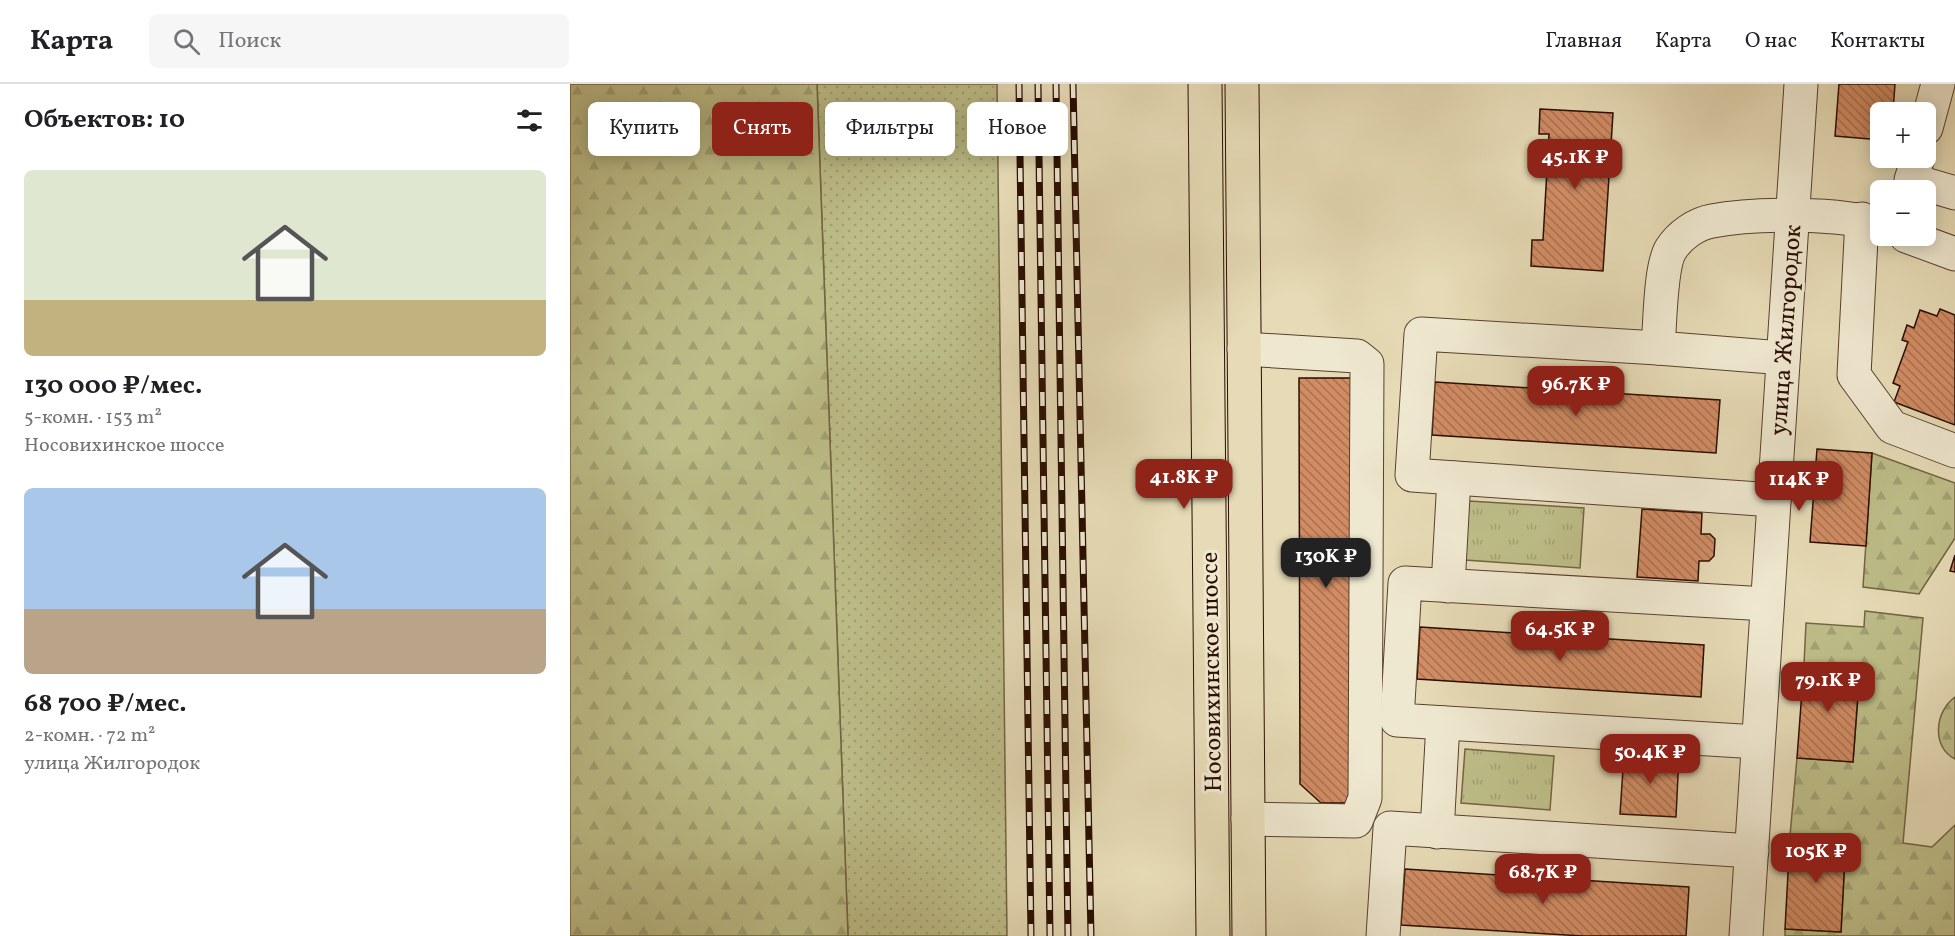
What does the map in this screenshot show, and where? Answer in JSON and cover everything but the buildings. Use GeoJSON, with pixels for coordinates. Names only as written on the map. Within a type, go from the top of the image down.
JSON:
{"type":"FeatureCollection","features":[{"type":"Feature","properties":{"kind":"main road","name":"Носовихинское шоссе"},"geometry":{"type":"LineString","coordinates":[[1205,84],[1213,936]]}},
{"type":"Feature","properties":{"kind":"main road","name":"Носовихинское шоссе"},"geometry":{"type":"LineString","coordinates":[[1242,84],[1249,936]]}},
{"type":"Feature","properties":{"kind":"street","name":"улица Жилгородок"},"geometry":{"type":"LineString","coordinates":[[1746,936],[1801,84]]}},
{"type":"Feature","properties":{"kind":"street"},"geometry":{"type":"LineString","coordinates":[[1933,102],[1938,84]]}},
{"type":"Feature","properties":{"kind":"street"},"geometry":{"type":"LineString","coordinates":[[1915,168],[1911,180],[1955,193]]}},
{"type":"Feature","properties":{"kind":"street"},"geometry":{"type":"LineString","coordinates":[[1658,348],[1665,269],[1670,249],[1688,231],[1710,221],[1793,217],[1870,223]]}},
{"type":"Feature","properties":{"kind":"street"},"geometry":{"type":"LineString","coordinates":[[1870,240],[1854,375],[1892,427],[1955,451]]}},
{"type":"Feature","properties":{"kind":"street"},"geometry":{"type":"LineString","coordinates":[[1933,246],[1955,254]]}},
{"type":"Feature","properties":{"kind":"street"},"geometry":{"type":"LineString","coordinates":[[1774,500],[1412,476],[1421,334],[1783,358]]}},
{"type":"Feature","properties":{"kind":"street"},"geometry":{"type":"LineString","coordinates":[[1244,349],[1357,356],[1367,364],[1365,798],[1356,821],[1248,819]]}},
{"type":"Feature","properties":{"kind":"street"},"geometry":{"type":"LineString","coordinates":[[1448,586],[1454,478]]}},
{"type":"Feature","properties":{"kind":"street"},"geometry":{"type":"LineString","coordinates":[[1758,742],[1397,720],[1405,583],[1767,604]]}},
{"type":"Feature","properties":{"kind":"street"},"geometry":{"type":"LineString","coordinates":[[1437,832],[1443,723]]}},
{"type":"Feature","properties":{"kind":"street"},"geometry":{"type":"LineString","coordinates":[[1383,936],[1390,828],[1752,851]]}},
{"type":"Feature","properties":{"kind":"green space"},"geometry":{"type":"Polygon","coordinates":[[[570,84],[817,84],[848,936],[570,936],[570,84]]]}},
{"type":"Feature","properties":{"kind":"green space"},"geometry":{"type":"Polygon","coordinates":[[[817,84],[997,84],[997,102],[967,102],[967,156],[998,156],[1007,936],[848,936],[817,84]]]}},
{"type":"Feature","properties":{"kind":"green space"},"geometry":{"type":"Polygon","coordinates":[[[1872,453],[1955,483],[1955,538],[1919,594],[1863,587],[1872,453]]]}},
{"type":"Feature","properties":{"kind":"green space"},"geometry":{"type":"Polygon","coordinates":[[[1469,501],[1584,508],[1580,568],[1465,560],[1469,501]]]}},
{"type":"Feature","properties":{"kind":"green space"},"geometry":{"type":"Polygon","coordinates":[[[1865,611],[1923,618],[1903,843],[1932,847],[1955,825],[1955,936],[1785,936],[1785,929],[1841,932],[1846,839],[1790,836],[1797,758],[1853,762],[1860,669],[1804,664],[1806,623],[1864,627],[1865,611]]]}},
{"type":"Feature","properties":{"kind":"green space"},"geometry":{"type":"Polygon","coordinates":[[[1955,697],[1955,759],[1942,746],[1938,729],[1943,711],[1955,697]]]}},
{"type":"Feature","properties":{"kind":"green space"},"geometry":{"type":"Polygon","coordinates":[[[1465,749],[1554,756],[1550,810],[1461,803],[1465,749]]]}},
{"type":"Feature","properties":{"kind":"railway"},"geometry":{"type":"LineString","coordinates":[[1019,84],[1031,936]]}},
{"type":"Feature","properties":{"kind":"railway"},"geometry":{"type":"LineString","coordinates":[[1038,84],[1050,936]]}},
{"type":"Feature","properties":{"kind":"railway"},"geometry":{"type":"LineString","coordinates":[[1056,84],[1068,936]]}},
{"type":"Feature","properties":{"kind":"railway"},"geometry":{"type":"LineString","coordinates":[[1073,84],[1091,936]]}}]}
